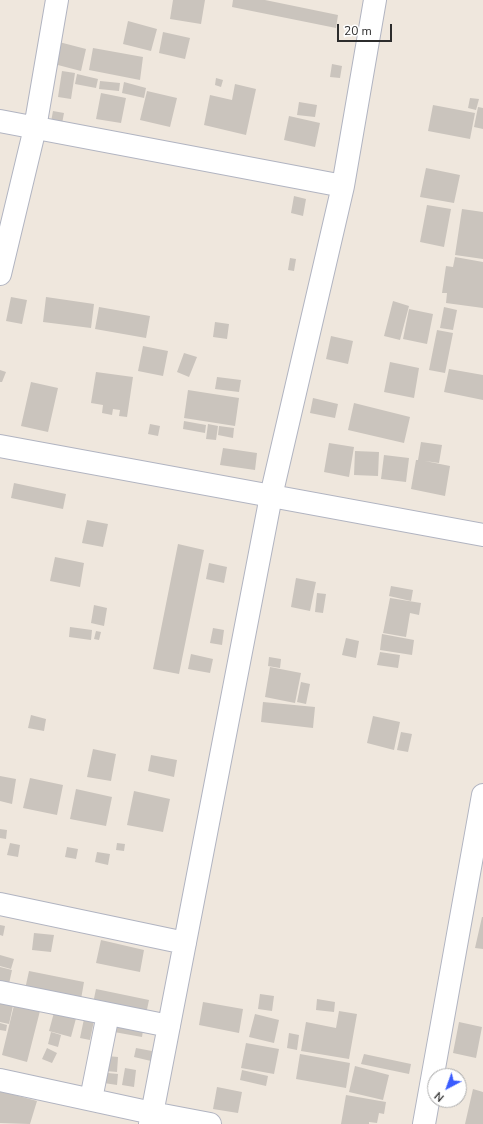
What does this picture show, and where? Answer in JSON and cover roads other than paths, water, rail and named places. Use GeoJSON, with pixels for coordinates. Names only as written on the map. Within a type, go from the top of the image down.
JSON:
{"type":"FeatureCollection","features":[{"type":"Feature","properties":{"kind":"street"},"geometry":{"type":"LineString","coordinates":[[0,274],[35,128],[57,0]]}},
{"type":"Feature","properties":{"kind":"street"},"geometry":{"type":"LineString","coordinates":[[151,1118],[271,496],[343,186],[375,0]]}},
{"type":"Feature","properties":{"kind":"street"},"geometry":{"type":"LineString","coordinates":[[0,121],[343,186]]}},
{"type":"Feature","properties":{"kind":"street"},"geometry":{"type":"LineString","coordinates":[[0,446],[483,535]]}},
{"type":"Feature","properties":{"kind":"street"},"geometry":{"type":"LineString","coordinates":[[424,1124],[483,795]]}},
{"type":"Feature","properties":{"kind":"street"},"geometry":{"type":"LineString","coordinates":[[0,904],[185,943]]}},
{"type":"Feature","properties":{"kind":"street"},"geometry":{"type":"LineString","coordinates":[[0,992],[169,1026]]}},
{"type":"Feature","properties":{"kind":"street"},"geometry":{"type":"LineString","coordinates":[[91,1099],[108,1014]]}},
{"type":"Feature","properties":{"kind":"street"},"geometry":{"type":"LineString","coordinates":[[0,1080],[91,1099],[151,1118],[210,1124]]}}]}
